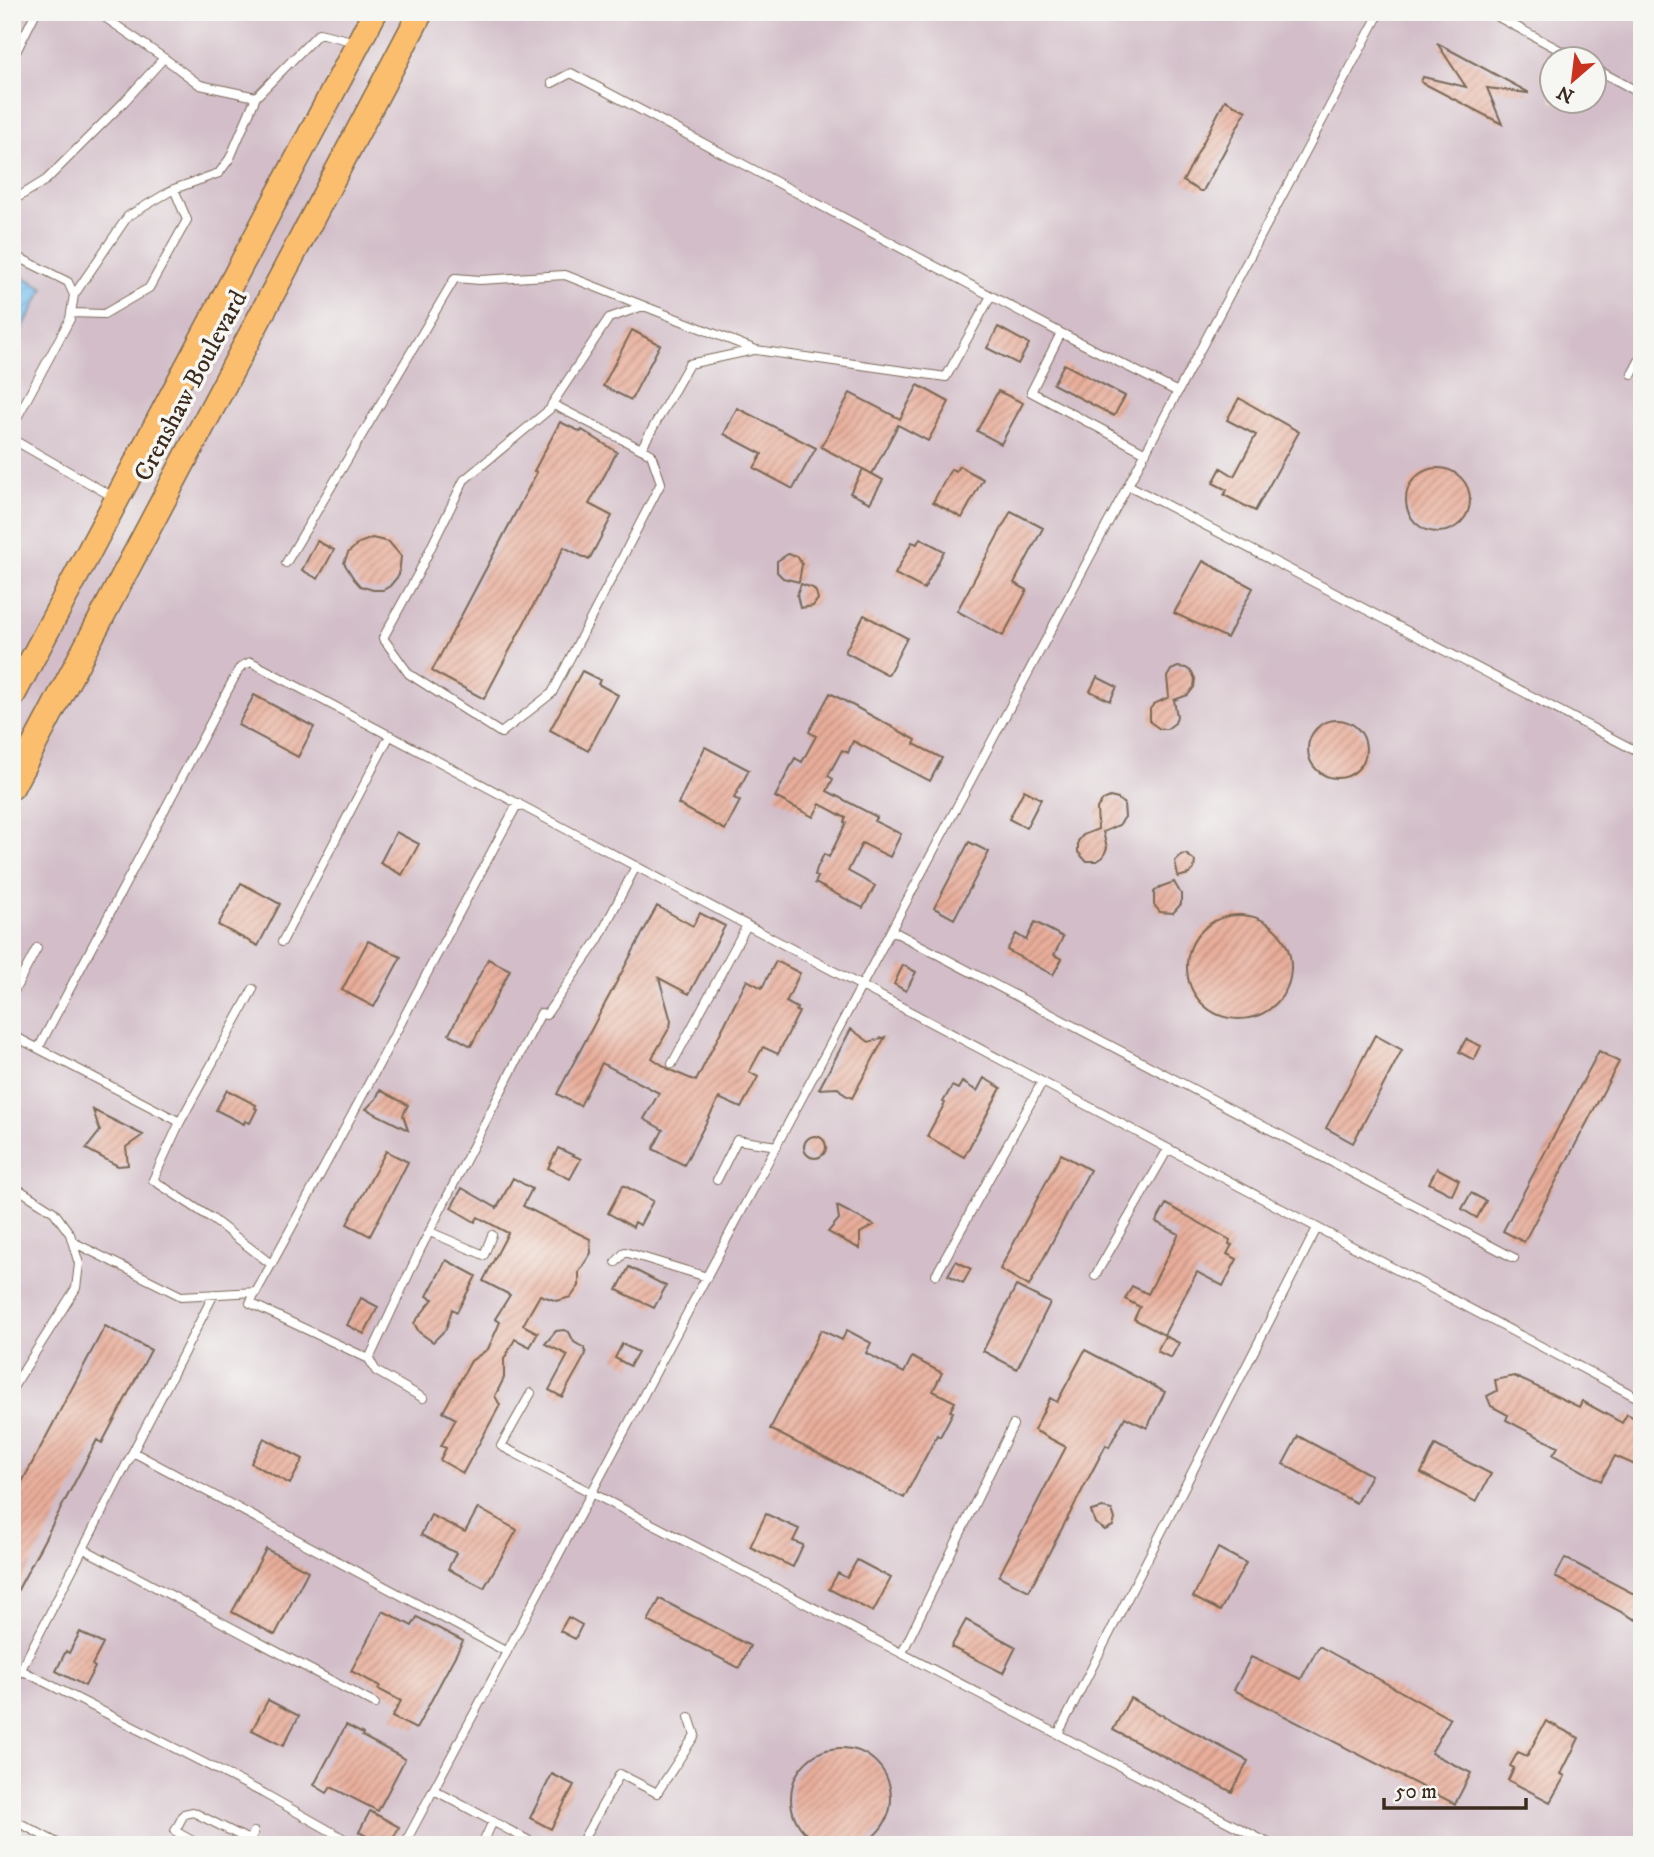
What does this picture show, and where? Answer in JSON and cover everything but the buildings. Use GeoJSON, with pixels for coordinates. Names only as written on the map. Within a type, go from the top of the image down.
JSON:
{"type":"FeatureCollection","features":[{"type":"Feature","properties":{"kind":"main road","name":"Crenshaw Boulevard"},"geometry":{"type":"LineString","coordinates":[[12,697],[375,12]]}},
{"type":"Feature","properties":{"kind":"main road","name":"Crenshaw Boulevard"},"geometry":{"type":"LineString","coordinates":[[12,787],[421,12]]}},
{"type":"Feature","properties":{"kind":"lane"},"geometry":{"type":"LineString","coordinates":[[12,60],[36,12]]}},
{"type":"Feature","properties":{"kind":"lane"},"geometry":{"type":"LineString","coordinates":[[97,12],[200,85],[256,97]]}},
{"type":"Feature","properties":{"kind":"lane"},"geometry":{"type":"LineString","coordinates":[[404,1845],[1380,12]]}},
{"type":"Feature","properties":{"kind":"lane"},"geometry":{"type":"LineString","coordinates":[[1489,12],[1552,46]]}},
{"type":"Feature","properties":{"kind":"lane"},"geometry":{"type":"LineString","coordinates":[[12,427],[71,313],[74,295],[128,216],[174,189],[219,173],[230,158],[256,97],[319,33],[359,43]]}},
{"type":"Feature","properties":{"kind":"lane"},"geometry":{"type":"LineString","coordinates":[[12,201],[46,180],[164,58]]}},
{"type":"Feature","properties":{"kind":"lane"},"geometry":{"type":"LineString","coordinates":[[552,83],[571,73],[1061,334],[1178,392]]}},
{"type":"Feature","properties":{"kind":"lane"},"geometry":{"type":"LineString","coordinates":[[1608,76],[1642,94]]}},
{"type":"Feature","properties":{"kind":"lane"},"geometry":{"type":"LineString","coordinates":[[71,313],[104,314],[149,288],[187,220],[174,189]]}},
{"type":"Feature","properties":{"kind":"lane"},"geometry":{"type":"LineString","coordinates":[[12,254],[68,282],[74,295]]}},
{"type":"Feature","properties":{"kind":"lane"},"geometry":{"type":"LineString","coordinates":[[286,563],[455,278],[480,280],[565,275],[756,350],[946,377],[990,296]]}},
{"type":"Feature","properties":{"kind":"lane"},"geometry":{"type":"LineString","coordinates":[[552,404],[650,454],[661,483],[552,693],[502,733],[409,674],[383,638],[464,480],[552,404],[609,318],[643,306]]}},
{"type":"Feature","properties":{"kind":"lane"},"geometry":{"type":"LineString","coordinates":[[1061,334],[1031,392],[1146,453]]}},
{"type":"Feature","properties":{"kind":"lane"},"geometry":{"type":"LineString","coordinates":[[641,449],[689,364],[756,350]]}},
{"type":"Feature","properties":{"kind":"lane"},"geometry":{"type":"LineString","coordinates":[[1632,373],[1642,355]]}},
{"type":"Feature","properties":{"kind":"lane"},"geometry":{"type":"LineString","coordinates":[[12,439],[117,499]]}},
{"type":"Feature","properties":{"kind":"lane"},"geometry":{"type":"LineString","coordinates":[[1128,485],[1642,754]]}},
{"type":"Feature","properties":{"kind":"lane"},"geometry":{"type":"LineString","coordinates":[[39,1047],[232,682],[244,665],[251,662],[1642,1400]]}},
{"type":"Feature","properties":{"kind":"lane"},"geometry":{"type":"LineString","coordinates":[[282,942],[390,735]]}},
{"type":"Feature","properties":{"kind":"lane"},"geometry":{"type":"LineString","coordinates":[[423,1398],[376,1371],[369,1359],[250,1303],[518,803]]}},
{"type":"Feature","properties":{"kind":"lane"},"geometry":{"type":"LineString","coordinates":[[369,1359],[541,1013],[546,1015],[598,940],[636,866]]}},
{"type":"Feature","properties":{"kind":"lane"},"geometry":{"type":"LineString","coordinates":[[672,1063],[747,925]]}},
{"type":"Feature","properties":{"kind":"lane"},"geometry":{"type":"LineString","coordinates":[[891,930],[1514,1258]]}},
{"type":"Feature","properties":{"kind":"lane"},"geometry":{"type":"LineString","coordinates":[[12,995],[37,948]]}},
{"type":"Feature","properties":{"kind":"lane"},"geometry":{"type":"LineString","coordinates":[[253,989],[180,1122],[153,1180],[211,1218],[271,1265]]}},
{"type":"Feature","properties":{"kind":"lane"},"geometry":{"type":"LineString","coordinates":[[12,1035],[180,1122]]}},
{"type":"Feature","properties":{"kind":"lane"},"geometry":{"type":"LineString","coordinates":[[936,1275],[1042,1082]]}},
{"type":"Feature","properties":{"kind":"lane"},"geometry":{"type":"LineString","coordinates":[[717,1180],[737,1140],[776,1146]]}},
{"type":"Feature","properties":{"kind":"lane"},"geometry":{"type":"LineString","coordinates":[[1095,1276],[1168,1149]]}},
{"type":"Feature","properties":{"kind":"lane"},"geometry":{"type":"LineString","coordinates":[[12,1185],[54,1212],[70,1234],[79,1264],[76,1289],[12,1389]]}},
{"type":"Feature","properties":{"kind":"lane"},"geometry":{"type":"LineString","coordinates":[[1058,1734],[1317,1228]]}},
{"type":"Feature","properties":{"kind":"lane"},"geometry":{"type":"LineString","coordinates":[[430,1232],[484,1255],[492,1235]]}},
{"type":"Feature","properties":{"kind":"lane"},"geometry":{"type":"LineString","coordinates":[[73,1242],[181,1296],[256,1292]]}},
{"type":"Feature","properties":{"kind":"lane"},"geometry":{"type":"LineString","coordinates":[[616,1262],[625,1252],[707,1277]]}},
{"type":"Feature","properties":{"kind":"lane"},"geometry":{"type":"LineString","coordinates":[[12,1687],[214,1294]]}},
{"type":"Feature","properties":{"kind":"lane"},"geometry":{"type":"LineString","coordinates":[[531,1393],[501,1446],[1272,1845]]}},
{"type":"Feature","properties":{"kind":"lane"},"geometry":{"type":"LineString","coordinates":[[902,1653],[1013,1425]]}},
{"type":"Feature","properties":{"kind":"lane"},"geometry":{"type":"LineString","coordinates":[[133,1452],[507,1652]]}},
{"type":"Feature","properties":{"kind":"lane"},"geometry":{"type":"LineString","coordinates":[[83,1549],[375,1704]]}},
{"type":"Feature","properties":{"kind":"lane"},"geometry":{"type":"LineString","coordinates":[[21,1670],[263,1793],[355,1845]]}},
{"type":"Feature","properties":{"kind":"lane"},"geometry":{"type":"LineString","coordinates":[[580,1845],[620,1774],[657,1793],[695,1735],[690,1717]]}},
{"type":"Feature","properties":{"kind":"lane"},"geometry":{"type":"LineString","coordinates":[[434,1790],[537,1845]]}},
{"type":"Feature","properties":{"kind":"lane"},"geometry":{"type":"LineString","coordinates":[[200,1845],[175,1831],[184,1814],[192,1812],[250,1839]]}},
{"type":"Feature","properties":{"kind":"lane"},"geometry":{"type":"LineString","coordinates":[[12,1819],[61,1845]]}},
{"type":"Feature","properties":{"kind":"lane"},"geometry":{"type":"LineString","coordinates":[[482,1845],[493,1821]]}},
{"type":"Feature","properties":{"kind":"shaded area"},"geometry":{"type":"Polygon","coordinates":[[[12,12],[1642,12],[1642,1845],[12,1845],[12,12]]]}},
{"type":"Feature","properties":{"kind":"water"},"geometry":{"type":"Polygon","coordinates":[[[12,271],[44,288],[12,348],[12,271]]]}}]}
